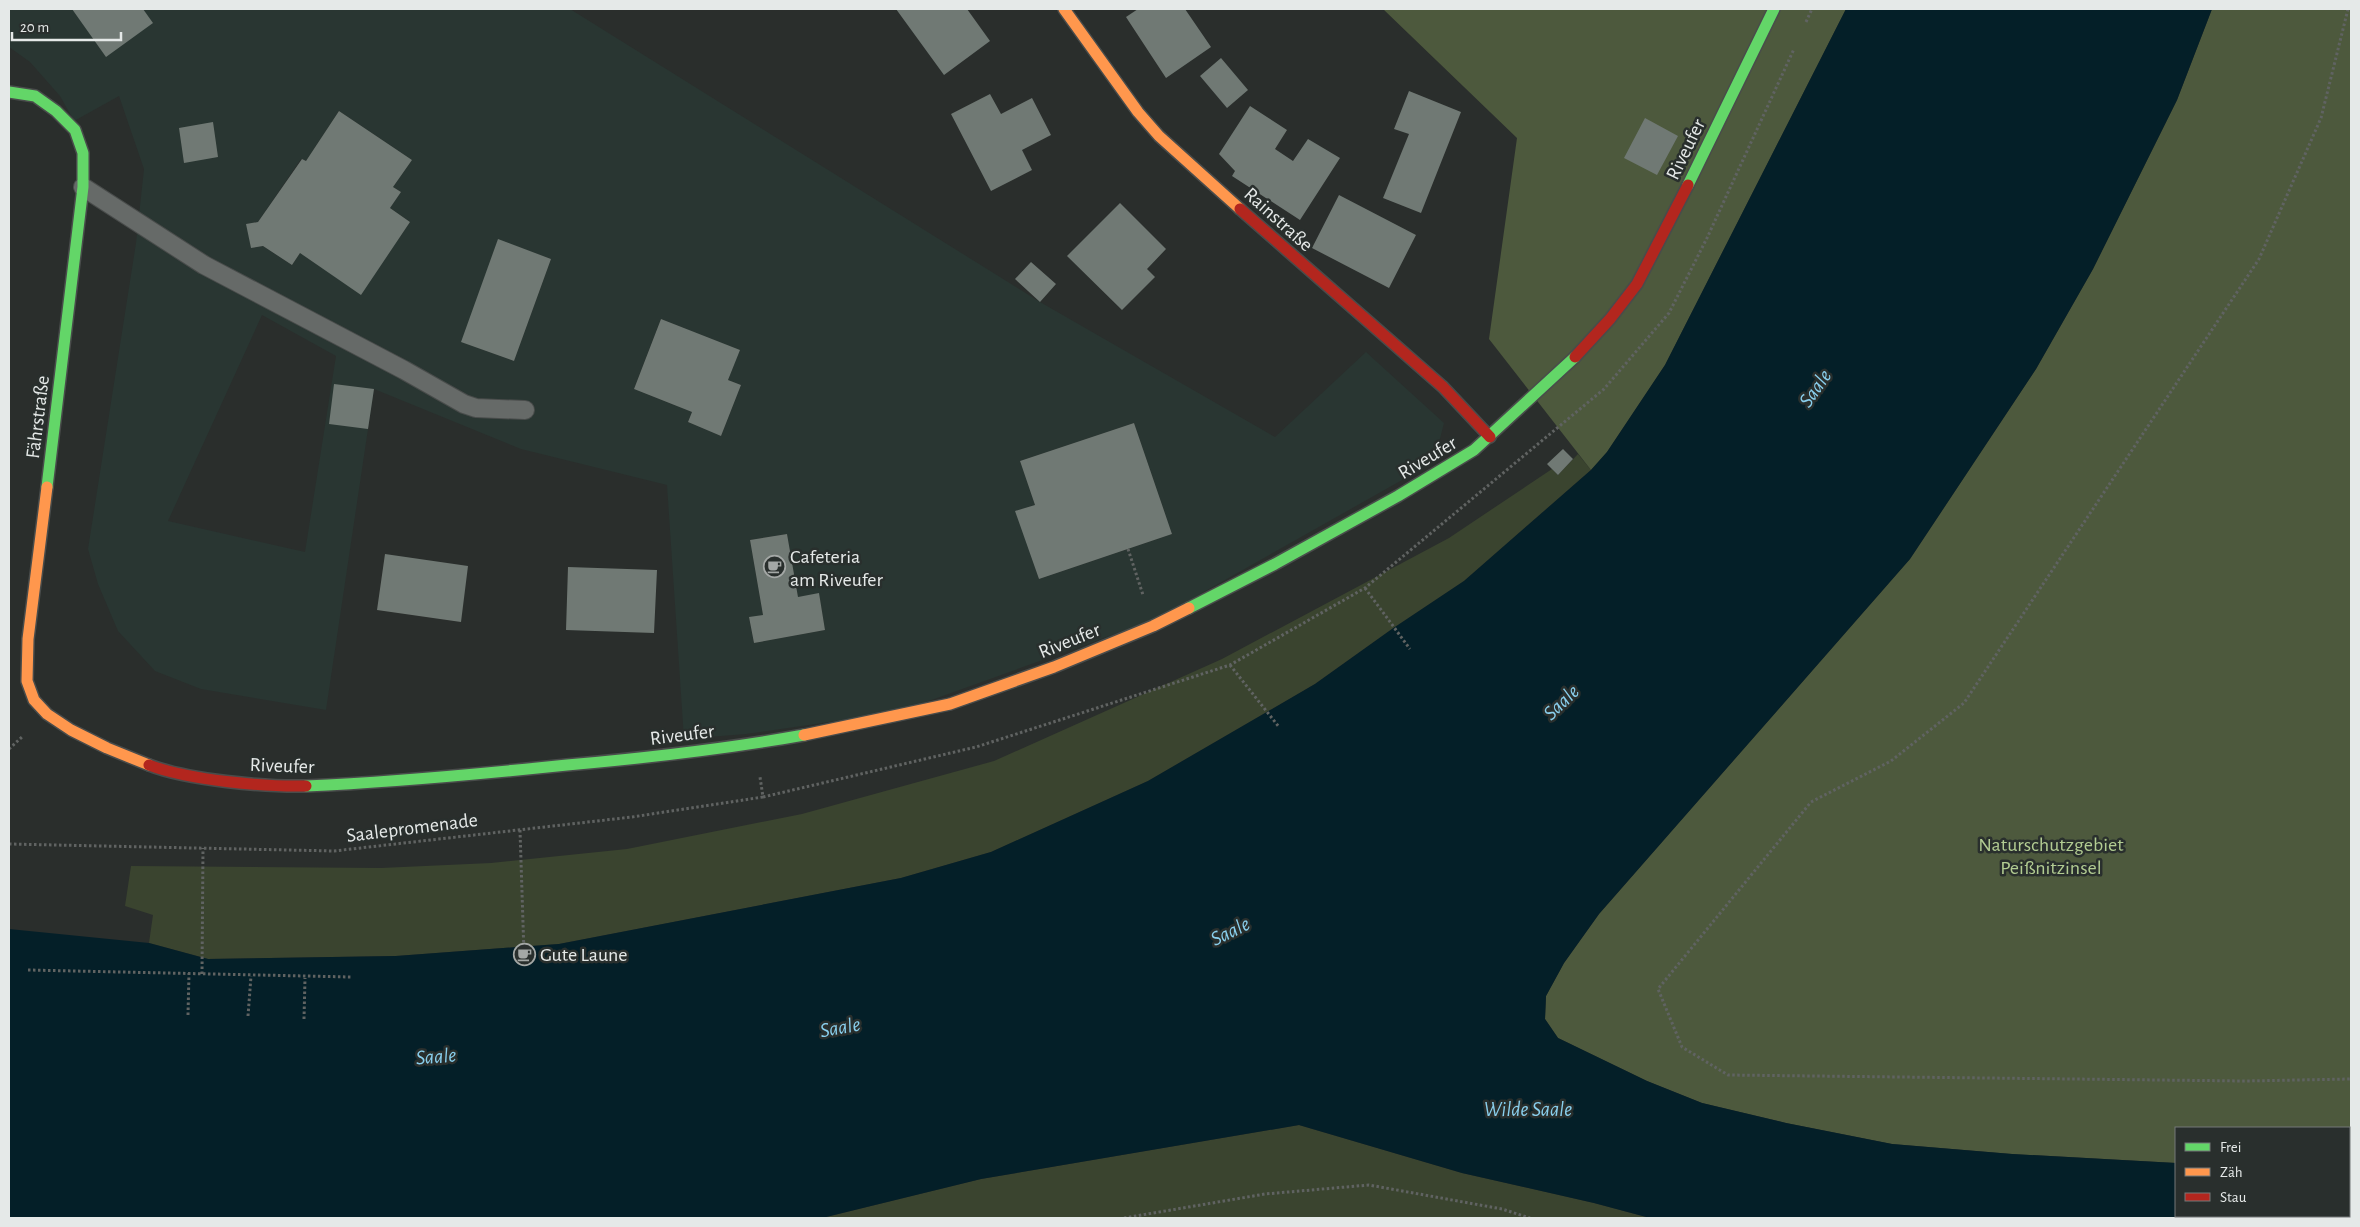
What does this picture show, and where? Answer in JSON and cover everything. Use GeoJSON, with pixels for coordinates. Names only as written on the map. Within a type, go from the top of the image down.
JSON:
{"type":"FeatureCollection","features":[{"type":"Feature","properties":{"kind":"street","name":"Rainstraße"},"geometry":{"type":"LineString","coordinates":[[1064,9],[1138,112],[1159,136],[1295,259],[1443,387],[1490,437]]}},
{"type":"Feature","properties":{"kind":"street","name":"Riveufer"},"geometry":{"type":"LineString","coordinates":[[107,748],[166,771],[238,782],[298,786],[411,781],[755,744],[850,727],[950,704],[1054,667],[1152,626],[1275,564],[1398,496],[1474,450],[1572,359],[1610,319],[1637,284],[1664,236],[1774,9]]}},
{"type":"Feature","properties":{"kind":"street","name":"Fährstraße"},"geometry":{"type":"LineString","coordinates":[[9,92],[35,96],[56,111],[74,130],[83,152],[82,187],[28,639],[27,681],[34,700],[47,714],[71,730],[107,748]]}},
{"type":"Feature","properties":{"kind":"lane"},"geometry":{"type":"LineString","coordinates":[[82,187],[204,265],[404,370],[464,404],[476,408],[525,410]]}},
{"type":"Feature","properties":{"kind":"path"},"geometry":{"type":"LineString","coordinates":[[2348,9],[2321,118],[2259,259],[1964,704],[1891,761],[1811,802],[1658,990],[1682,1047],[1728,1075],[2245,1080],[2351,1079]]}},
{"type":"Feature","properties":{"kind":"path"},"geometry":{"type":"LineString","coordinates":[[1128,549],[1152,626]]}},
{"type":"Feature","properties":{"kind":"path"},"geometry":{"type":"LineString","coordinates":[[1365,588],[1410,649]]}},
{"type":"Feature","properties":{"kind":"path"},"geometry":{"type":"LineString","coordinates":[[1230,665],[1279,727]]}},
{"type":"Feature","properties":{"kind":"path","name":"Saalepromenade"},"geometry":{"type":"LineString","coordinates":[[9,844],[334,851],[632,817],[763,797],[755,744]]}},
{"type":"Feature","properties":{"kind":"path"},"geometry":{"type":"LineString","coordinates":[[520,830],[524,954]]}},
{"type":"Feature","properties":{"kind":"path"},"geometry":{"type":"LineString","coordinates":[[202,974],[203,848]]}},
{"type":"Feature","properties":{"kind":"path"},"geometry":{"type":"LineString","coordinates":[[28,970],[189,973],[305,978],[351,977]]}},
{"type":"Feature","properties":{"kind":"path"},"geometry":{"type":"LineString","coordinates":[[188,1015],[189,973]]}},
{"type":"Feature","properties":{"kind":"path"},"geometry":{"type":"LineString","coordinates":[[248,1016],[251,976]]}},
{"type":"Feature","properties":{"kind":"path"},"geometry":{"type":"LineString","coordinates":[[304,1019],[305,978]]}},
{"type":"Feature","properties":{"kind":"path"},"geometry":{"type":"LineString","coordinates":[[1124,1218],[1265,1194],[1369,1185],[1502,1209],[1530,1218]]}},
{"type":"Feature","properties":{"kind":"shaded area"},"geometry":{"type":"Polygon","coordinates":[[[9,9],[570,9],[1040,302],[1275,437],[1366,352],[1444,423],[1434,462],[1154,620],[898,712],[746,734],[684,739],[667,485],[521,449],[374,389],[326,710],[201,689],[155,671],[118,631],[98,584],[88,549],[136,243],[144,169],[119,96],[74,121],[60,96],[30,62],[9,47],[9,9]],[[339,111],[306,161],[301,159],[258,222],[247,224],[251,248],[263,246],[292,265],[300,253],[361,294],[410,222],[390,208],[401,192],[393,187],[412,160],[339,111]],[[498,240],[462,342],[514,361],[551,259],[498,240]],[[262,315],[168,521],[305,552],[336,356],[262,315]],[[661,319],[634,389],[692,412],[688,422],[721,436],[741,385],[728,380],[739,350],[661,319]],[[1134,423],[1020,461],[1035,505],[1016,511],[1039,579],[1172,534],[1134,423]],[[787,534],[750,540],[763,615],[749,618],[754,643],[825,630],[819,594],[798,597],[787,534]]]}},
{"type":"Feature","properties":{"kind":"green space"},"geometry":{"type":"Polygon","coordinates":[[[1383,9],[1846,9],[1665,365],[1607,452],[1591,470],[1489,339],[1517,138],[1383,9]]]}},
{"type":"Feature","properties":{"kind":"green space","name":"Naturschutzgebiet Peißnitzinsel"},"geometry":{"type":"Polygon","coordinates":[[[2212,9],[2351,9],[2351,1156],[2350,1127],[2175,1127],[2175,1163],[2012,1154],[1892,1144],[1786,1123],[1702,1103],[1647,1081],[1558,1038],[1545,1019],[1546,996],[1564,963],[1599,914],[1910,559],[2036,369],[2093,269],[2177,100],[2212,9]]]}},
{"type":"Feature","properties":{"kind":"green space"},"geometry":{"type":"Polygon","coordinates":[[[1578,454],[1591,470],[1464,581],[1315,684],[1148,781],[991,852],[901,878],[559,944],[396,956],[208,959],[149,943],[153,915],[125,906],[131,866],[381,868],[491,863],[627,849],[802,814],[994,761],[1222,659],[1449,538],[1552,469],[1558,475],[1578,454]]]}},
{"type":"Feature","properties":{"kind":"green space"},"geometry":{"type":"Polygon","coordinates":[[[1299,1125],[1462,1173],[1594,1203],[1650,1218],[822,1218],[981,1179],[1299,1125]]]}},
{"type":"Feature","properties":{"kind":"water"},"geometry":{"type":"Polygon","coordinates":[[[1846,9],[2212,9],[2177,100],[2093,269],[2036,369],[1910,559],[1599,914],[1564,963],[1546,996],[1545,1019],[1558,1038],[1647,1081],[1702,1103],[1786,1123],[1892,1144],[2012,1154],[2175,1163],[2175,1217],[2350,1217],[2351,1156],[2351,1218],[1650,1218],[1594,1203],[1462,1173],[1299,1125],[981,1179],[822,1218],[9,1218],[9,929],[149,943],[208,959],[396,956],[559,944],[901,878],[991,852],[1148,781],[1315,684],[1464,581],[1591,470],[1607,452],[1665,365],[1846,9]]]}},
{"type":"Feature","properties":{"kind":"building"},"geometry":{"type":"Polygon","coordinates":[[[72,9],[143,9],[153,23],[106,57],[72,9]]]}},
{"type":"Feature","properties":{"kind":"building"},"geometry":{"type":"Polygon","coordinates":[[[896,9],[967,9],[990,41],[944,75],[896,9]]]}},
{"type":"Feature","properties":{"kind":"building"},"geometry":{"type":"Polygon","coordinates":[[[1138,9],[1185,9],[1211,47],[1166,78],[1126,17],[1138,9]]]}},
{"type":"Feature","properties":{"kind":"building"},"geometry":{"type":"Polygon","coordinates":[[[1221,58],[1248,90],[1227,108],[1200,76],[1221,58]]]}},
{"type":"Feature","properties":{"kind":"building"},"geometry":{"type":"Polygon","coordinates":[[[1409,91],[1461,112],[1421,213],[1383,198],[1409,134],[1394,129],[1409,91]]]}},
{"type":"Feature","properties":{"kind":"building"},"geometry":{"type":"Polygon","coordinates":[[[990,94],[1001,114],[1032,98],[1051,135],[1022,150],[1032,170],[991,191],[951,114],[990,94]]]}},
{"type":"Feature","properties":{"kind":"building"},"geometry":{"type":"Polygon","coordinates":[[[1250,106],[1287,130],[1275,149],[1293,161],[1308,139],[1340,158],[1300,220],[1232,176],[1235,171],[1219,154],[1250,106]]]}},
{"type":"Feature","properties":{"kind":"building"},"geometry":{"type":"Polygon","coordinates":[[[339,111],[412,160],[393,187],[401,192],[390,208],[410,222],[361,295],[300,253],[292,265],[263,246],[251,248],[246,224],[258,222],[302,159],[306,161],[339,111]]]}},
{"type":"Feature","properties":{"kind":"building"},"geometry":{"type":"Polygon","coordinates":[[[1645,118],[1678,136],[1657,175],[1624,158],[1645,118]]]}},
{"type":"Feature","properties":{"kind":"building"},"geometry":{"type":"Polygon","coordinates":[[[213,122],[218,157],[184,163],[179,128],[213,122]]]}},
{"type":"Feature","properties":{"kind":"building"},"geometry":{"type":"Polygon","coordinates":[[[1339,195],[1416,235],[1389,288],[1312,248],[1339,195]]]}},
{"type":"Feature","properties":{"kind":"building"},"geometry":{"type":"Polygon","coordinates":[[[1120,203],[1166,249],[1147,269],[1155,277],[1122,310],[1067,256],[1120,203]]]}},
{"type":"Feature","properties":{"kind":"building"},"geometry":{"type":"Polygon","coordinates":[[[498,239],[551,259],[514,361],[461,342],[498,239]]]}},
{"type":"Feature","properties":{"kind":"building"},"geometry":{"type":"Polygon","coordinates":[[[1031,262],[1056,284],[1040,302],[1015,279],[1031,262]]]}},
{"type":"Feature","properties":{"kind":"building"},"geometry":{"type":"Polygon","coordinates":[[[661,319],[740,350],[728,380],[741,385],[721,436],[688,422],[692,412],[634,389],[661,319]]]}},
{"type":"Feature","properties":{"kind":"building"},"geometry":{"type":"Polygon","coordinates":[[[334,384],[374,389],[368,429],[329,424],[334,384]]]}},
{"type":"Feature","properties":{"kind":"building"},"geometry":{"type":"Polygon","coordinates":[[[1134,423],[1172,534],[1039,579],[1015,511],[1035,505],[1020,461],[1134,423]]]}},
{"type":"Feature","properties":{"kind":"building"},"geometry":{"type":"Polygon","coordinates":[[[1563,449],[1573,459],[1558,475],[1547,464],[1563,449]]]}},
{"type":"Feature","properties":{"kind":"building","name":"Cafeteria am Riveufer"},"geometry":{"type":"Polygon","coordinates":[[[787,534],[798,597],[819,593],[825,630],[754,643],[749,617],[763,615],[750,540],[787,534]]]}},
{"type":"Feature","properties":{"kind":"building"},"geometry":{"type":"Polygon","coordinates":[[[385,554],[468,566],[461,622],[377,610],[385,554]]]}},
{"type":"Feature","properties":{"kind":"building"},"geometry":{"type":"Polygon","coordinates":[[[568,567],[657,570],[654,633],[566,630],[568,567]]]}},
{"type":"Feature","properties":{"kind":"traffic: fast"},"geometry":{"type":"LineString","coordinates":[[1688,185],[1774,9]]}},
{"type":"Feature","properties":{"kind":"traffic: fast"},"geometry":{"type":"LineString","coordinates":[[9,92],[35,96],[56,111],[75,130],[83,153],[83,187],[47,487]]}},
{"type":"Feature","properties":{"kind":"traffic: fast"},"geometry":{"type":"LineString","coordinates":[[1189,608],[1275,564],[1398,496],[1474,450],[1575,357]]}},
{"type":"Feature","properties":{"kind":"traffic: fast"},"geometry":{"type":"LineString","coordinates":[[306,786],[437,777],[626,759],[716,749],[804,735]]}},
{"type":"Feature","properties":{"kind":"traffic: slow"},"geometry":{"type":"LineString","coordinates":[[1064,9],[1138,112],[1159,136],[1240,209]]}},
{"type":"Feature","properties":{"kind":"traffic: slow"},"geometry":{"type":"LineString","coordinates":[[47,487],[28,639],[27,681],[34,700],[47,714],[71,730],[107,748],[149,765]]}},
{"type":"Feature","properties":{"kind":"traffic: slow"},"geometry":{"type":"LineString","coordinates":[[804,735],[950,704],[1054,667],[1153,626],[1189,608]]}},
{"type":"Feature","properties":{"kind":"traffic: jam"},"geometry":{"type":"LineString","coordinates":[[1575,357],[1610,319],[1637,284],[1688,185]]}},
{"type":"Feature","properties":{"kind":"traffic: jam"},"geometry":{"type":"LineString","coordinates":[[1240,209],[1443,387],[1490,437]]}},
{"type":"Feature","properties":{"kind":"traffic: jam"},"geometry":{"type":"LineString","coordinates":[[149,765],[184,775],[226,782],[306,786]]}},
{"type":"Feature","properties":{"kind":"place","name":"Cafeteria am Riveufer"},"geometry":{"type":"Point","coordinates":[774,567]}},
{"type":"Feature","properties":{"kind":"place","name":"Gute Laune"},"geometry":{"type":"Point","coordinates":[524,954]}},
{"type":"Feature","properties":{"kind":"water label","name":"Saale"},"geometry":{"type":"Point","coordinates":[1815,388]}},
{"type":"Feature","properties":{"kind":"water label","name":"Saale"},"geometry":{"type":"Point","coordinates":[1561,702]}},
{"type":"Feature","properties":{"kind":"water label","name":"Saale"},"geometry":{"type":"Point","coordinates":[1230,931]}},
{"type":"Feature","properties":{"kind":"water label","name":"Saale"},"geometry":{"type":"Point","coordinates":[840,1027]}},
{"type":"Feature","properties":{"kind":"water label","name":"Saale"},"geometry":{"type":"Point","coordinates":[436,1056]}},
{"type":"Feature","properties":{"kind":"water label","name":"Wilde Saale"},"geometry":{"type":"Point","coordinates":[1528,1109]}}]}
